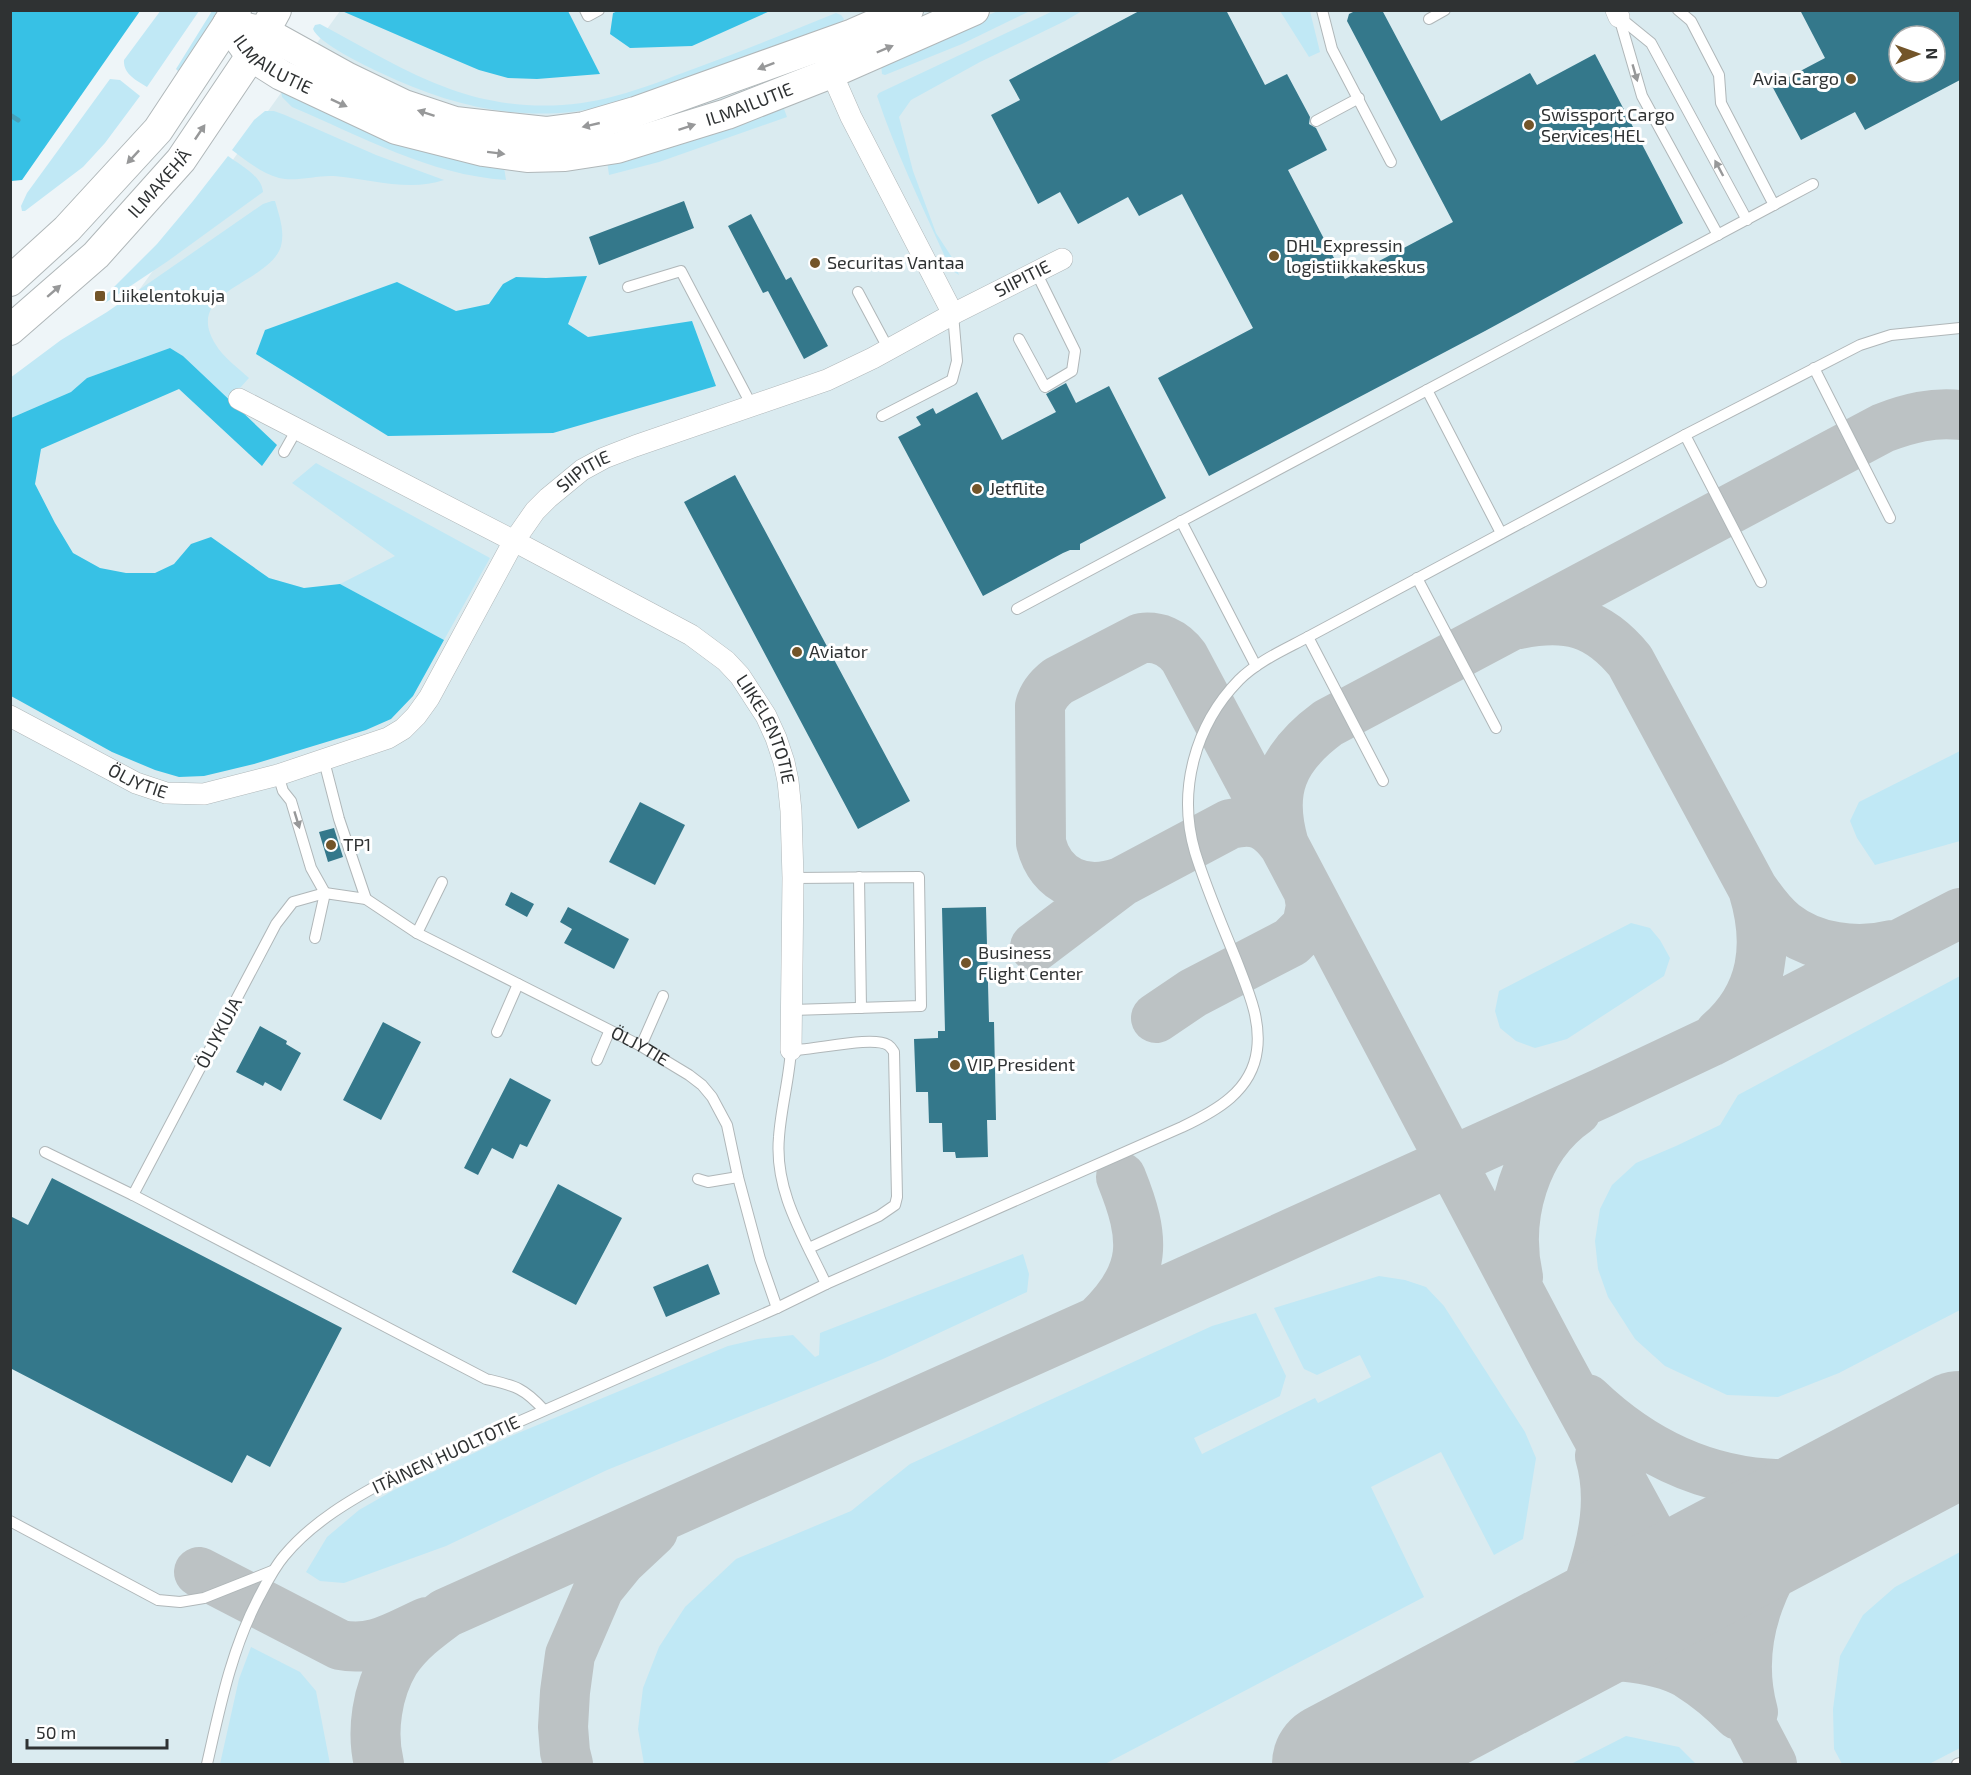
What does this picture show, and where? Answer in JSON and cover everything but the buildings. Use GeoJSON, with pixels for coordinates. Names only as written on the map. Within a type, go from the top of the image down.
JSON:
{"type":"FeatureCollection","features":[{"type":"Feature","properties":{"kind":"main road","name":"ILMAILUTIE"},"geometry":{"type":"LineString","coordinates":[[232,17],[404,105],[455,122],[546,132],[584,127],[699,91],[908,10]]}},
{"type":"Feature","properties":{"kind":"main road","name":"ILMAILUTIE"},"geometry":{"type":"LineString","coordinates":[[264,33],[281,75],[396,129],[483,151],[527,157],[565,156],[617,148],[727,114],[831,73],[974,10]]}},
{"type":"Feature","properties":{"kind":"main road","name":"ILMAKEHÄ"},"geometry":{"type":"LineString","coordinates":[[10,281],[67,229],[158,130],[232,17]]}},
{"type":"Feature","properties":{"kind":"main road","name":"ILMAKEHÄ"},"geometry":{"type":"LineString","coordinates":[[10,330],[96,255],[181,160],[264,33]]}},
{"type":"Feature","properties":{"kind":"street"},"geometry":{"type":"LineString","coordinates":[[821,45],[851,117],[953,314]]}},
{"type":"Feature","properties":{"kind":"street","name":"SIIPITIE"},"geometry":{"type":"LineString","coordinates":[[324,761],[388,738],[403,729],[417,716],[441,680],[514,541],[535,511],[582,470],[604,458],[635,446],[827,380],[1062,259]]}},
{"type":"Feature","properties":{"kind":"street"},"geometry":{"type":"LineString","coordinates":[[239,399],[514,541]]}},
{"type":"Feature","properties":{"kind":"street","name":"LIIKELENTOTIE"},"geometry":{"type":"LineString","coordinates":[[514,541],[691,635],[726,661],[740,676],[766,716],[784,762],[791,811],[793,878],[791,1050]]}},
{"type":"Feature","properties":{"kind":"street","name":"ÖLJYTIE"},"geometry":{"type":"LineString","coordinates":[[10,716],[136,783],[166,793],[204,794],[278,776],[324,761]]}},
{"type":"Feature","properties":{"kind":"lane"},"geometry":{"type":"LineString","coordinates":[[585,10],[588,16],[598,10]]}},
{"type":"Feature","properties":{"kind":"lane"},"geometry":{"type":"LineString","coordinates":[[1322,10],[1332,49],[1391,162]]}},
{"type":"Feature","properties":{"kind":"lane"},"geometry":{"type":"LineString","coordinates":[[1429,19],[1445,10]]}},
{"type":"Feature","properties":{"kind":"lane"},"geometry":{"type":"LineString","coordinates":[[1678,10],[1691,21],[1719,75],[1721,103],[1774,205]]}},
{"type":"Feature","properties":{"kind":"lane"},"geometry":{"type":"LineString","coordinates":[[1618,14],[1651,43],[1746,220]]}},
{"type":"Feature","properties":{"kind":"lane"},"geometry":{"type":"LineString","coordinates":[[1618,14],[1642,96],[1718,235]]}},
{"type":"Feature","properties":{"kind":"lane"},"geometry":{"type":"LineString","coordinates":[[1316,121],[1359,98]]}},
{"type":"Feature","properties":{"kind":"lane"},"geometry":{"type":"LineString","coordinates":[[1017,609],[1813,184]]}},
{"type":"Feature","properties":{"kind":"lane"},"geometry":{"type":"LineString","coordinates":[[628,286],[681,271],[752,406]]}},
{"type":"Feature","properties":{"kind":"lane"},"geometry":{"type":"LineString","coordinates":[[1019,339],[1045,387],[1072,371],[1075,351],[1036,272]]}},
{"type":"Feature","properties":{"kind":"lane"},"geometry":{"type":"LineString","coordinates":[[858,292],[889,350]]}},
{"type":"Feature","properties":{"kind":"lane"},"geometry":{"type":"LineString","coordinates":[[882,416],[952,380],[957,361],[953,314]]}},
{"type":"Feature","properties":{"kind":"lane","name":"ITÄINEN HUOLTOTIE"},"geometry":{"type":"LineString","coordinates":[[207,1764],[230,1667],[244,1626],[272,1571],[305,1536],[345,1503],[390,1478],[777,1308],[826,1284],[1210,1114],[1227,1103],[1240,1089],[1250,1072],[1257,1052],[1258,1032],[1243,977],[1195,852],[1188,795],[1194,757],[1202,734],[1224,697],[1240,679],[1256,666],[1417,578],[1685,435],[1860,345],[1891,335],[1960,328]]}},
{"type":"Feature","properties":{"kind":"lane"},"geometry":{"type":"LineString","coordinates":[[1814,368],[1890,518]]}},
{"type":"Feature","properties":{"kind":"lane"},"geometry":{"type":"LineString","coordinates":[[1427,390],[1501,533]]}},
{"type":"Feature","properties":{"kind":"lane"},"geometry":{"type":"LineString","coordinates":[[284,452],[297,429]]}},
{"type":"Feature","properties":{"kind":"lane"},"geometry":{"type":"LineString","coordinates":[[1685,435],[1761,582]]}},
{"type":"Feature","properties":{"kind":"lane"},"geometry":{"type":"LineString","coordinates":[[1181,521],[1256,666]]}},
{"type":"Feature","properties":{"kind":"lane"},"geometry":{"type":"LineString","coordinates":[[1417,578],[1496,728]]}},
{"type":"Feature","properties":{"kind":"lane"},"geometry":{"type":"LineString","coordinates":[[1308,637],[1383,781]]}},
{"type":"Feature","properties":{"kind":"lane"},"geometry":{"type":"LineString","coordinates":[[324,761],[339,819],[366,899]]}},
{"type":"Feature","properties":{"kind":"lane"},"geometry":{"type":"LineString","coordinates":[[278,776],[283,791],[291,801],[312,868],[325,893],[315,938]]}},
{"type":"Feature","properties":{"kind":"lane"},"geometry":{"type":"LineString","coordinates":[[859,877],[861,1008]]}},
{"type":"Feature","properties":{"kind":"lane"},"geometry":{"type":"LineString","coordinates":[[792,1010],[921,1006],[919,877],[793,878]]}},
{"type":"Feature","properties":{"kind":"lane"},"geometry":{"type":"LineString","coordinates":[[417,933],[442,882]]}},
{"type":"Feature","properties":{"kind":"lane","name":"ÖLJYTIE"},"geometry":{"type":"LineString","coordinates":[[325,893],[366,899],[417,933],[609,1032],[641,1046],[702,1085],[712,1097],[727,1125],[738,1178],[760,1259],[777,1308]]}},
{"type":"Feature","properties":{"kind":"lane","name":"ÖLJYKUJA"},"geometry":{"type":"LineString","coordinates":[[133,1195],[276,924],[293,902],[325,893]]}},
{"type":"Feature","properties":{"kind":"lane"},"geometry":{"type":"LineString","coordinates":[[497,1032],[518,984]]}},
{"type":"Feature","properties":{"kind":"lane"},"geometry":{"type":"LineString","coordinates":[[641,1046],[663,996]]}},
{"type":"Feature","properties":{"kind":"lane"},"geometry":{"type":"LineString","coordinates":[[597,1060],[609,1032]]}},
{"type":"Feature","properties":{"kind":"lane"},"geometry":{"type":"LineString","coordinates":[[809,1248],[879,1216],[895,1205],[897,1197],[894,1052],[890,1046],[882,1042],[839,1043],[805,1050],[791,1050],[779,1139],[779,1162],[787,1199],[799,1231],[826,1284]]}},
{"type":"Feature","properties":{"kind":"lane"},"geometry":{"type":"LineString","coordinates":[[45,1152],[133,1195],[486,1379],[528,1393],[544,1410]]}},
{"type":"Feature","properties":{"kind":"lane"},"geometry":{"type":"LineString","coordinates":[[698,1179],[708,1182],[738,1178]]}},
{"type":"Feature","properties":{"kind":"lane"},"geometry":{"type":"LineString","coordinates":[[10,1521],[158,1600],[180,1602],[204,1598],[272,1571]]}},
{"type":"Feature","properties":{"kind":"shaded area"},"geometry":{"type":"Polygon","coordinates":[[[11,10],[140,11],[22,180],[11,181],[11,10]]]}},
{"type":"Feature","properties":{"kind":"shaded area"},"geometry":{"type":"Polygon","coordinates":[[[161,10],[199,11],[147,87],[128,73],[124,60],[161,10]]]}},
{"type":"Feature","properties":{"kind":"shaded area"},"geometry":{"type":"Polygon","coordinates":[[[212,11],[222,11],[181,74],[176,69],[212,11]]]}},
{"type":"Feature","properties":{"kind":"shaded area"},"geometry":{"type":"Polygon","coordinates":[[[340,11],[1960,11],[1960,1764],[11,1764],[10,410],[93,354],[340,11]]]}},
{"type":"Feature","properties":{"kind":"shaded area"},"geometry":{"type":"Polygon","coordinates":[[[342,11],[568,11],[600,74],[537,79],[508,78],[479,70],[342,11]]]}},
{"type":"Feature","properties":{"kind":"shaded area"},"geometry":{"type":"Polygon","coordinates":[[[618,11],[770,11],[692,46],[630,48],[610,34],[613,13],[618,11]]]}},
{"type":"Feature","properties":{"kind":"shaded area"},"geometry":{"type":"Polygon","coordinates":[[[998,11],[1030,11],[962,44],[885,75],[882,74],[881,64],[891,55],[998,11]]]}},
{"type":"Feature","properties":{"kind":"shaded area"},"geometry":{"type":"Polygon","coordinates":[[[1053,11],[1082,11],[980,62],[911,100],[899,117],[913,171],[936,233],[953,259],[959,275],[951,270],[902,162],[877,96],[879,93],[1053,11]]]}},
{"type":"Feature","properties":{"kind":"shaded area"},"geometry":{"type":"Polygon","coordinates":[[[1280,11],[1310,11],[1320,52],[1309,57],[1280,11]]]}},
{"type":"Feature","properties":{"kind":"shaded area"},"geometry":{"type":"Polygon","coordinates":[[[836,13],[844,19],[842,22],[823,31],[683,82],[589,109],[536,114],[467,105],[402,83],[354,60],[324,41],[313,29],[315,25],[320,24],[384,59],[450,89],[511,104],[553,105],[595,101],[635,90],[836,13]]]}},
{"type":"Feature","properties":{"kind":"shaded area"},"geometry":{"type":"Polygon","coordinates":[[[110,79],[120,80],[140,96],[105,143],[83,167],[22,211],[21,206],[27,193],[110,79]]]}},
{"type":"Feature","properties":{"kind":"shaded area"},"geometry":{"type":"Polygon","coordinates":[[[281,89],[504,167],[506,180],[450,171],[370,142],[292,107],[282,97],[281,89]]]}},
{"type":"Feature","properties":{"kind":"shaded area"},"geometry":{"type":"Polygon","coordinates":[[[783,106],[787,117],[659,162],[609,175],[607,161],[783,106]]]}},
{"type":"Feature","properties":{"kind":"shaded area"},"geometry":{"type":"Polygon","coordinates":[[[265,111],[285,115],[376,155],[444,180],[403,185],[334,176],[292,179],[272,176],[232,150],[254,120],[265,111]]]}},
{"type":"Feature","properties":{"kind":"shaded area"},"geometry":{"type":"Polygon","coordinates":[[[228,156],[255,176],[263,192],[168,261],[105,303],[103,302],[104,297],[157,244],[228,156]]]}},
{"type":"Feature","properties":{"kind":"shaded area"},"geometry":{"type":"Polygon","coordinates":[[[275,201],[282,235],[281,246],[274,259],[231,289],[218,300],[210,312],[208,327],[216,345],[249,378],[229,400],[183,356],[170,348],[87,378],[71,392],[11,418],[10,378],[61,340],[107,312],[263,204],[275,201]]]}},
{"type":"Feature","properties":{"kind":"shaded area"},"geometry":{"type":"Polygon","coordinates":[[[587,276],[568,324],[588,337],[692,321],[716,386],[553,433],[388,436],[256,354],[265,330],[397,282],[456,311],[489,304],[503,284],[516,277],[587,276]]]}},
{"type":"Feature","properties":{"kind":"shaded area"},"geometry":{"type":"Polygon","coordinates":[[[170,348],[183,356],[277,445],[262,466],[179,389],[41,449],[35,484],[55,523],[73,553],[100,568],[126,573],[155,573],[174,564],[191,544],[211,537],[269,578],[304,588],[340,584],[444,640],[413,696],[391,719],[366,730],[254,764],[204,776],[179,777],[155,770],[112,752],[11,696],[11,418],[71,392],[87,378],[170,348]]]}},
{"type":"Feature","properties":{"kind":"shaded area"},"geometry":{"type":"Polygon","coordinates":[[[316,463],[490,558],[444,640],[340,584],[395,556],[292,483],[316,463]]]}},
{"type":"Feature","properties":{"kind":"shaded area"},"geometry":{"type":"Polygon","coordinates":[[[1960,751],[1960,841],[1875,865],[1857,838],[1850,821],[1859,802],[1960,751]]]}},
{"type":"Feature","properties":{"kind":"shaded area"},"geometry":{"type":"Polygon","coordinates":[[[1631,923],[1650,928],[1660,940],[1670,958],[1664,976],[1567,1039],[1535,1048],[1516,1041],[1500,1028],[1495,1011],[1499,991],[1631,923]]]}},
{"type":"Feature","properties":{"kind":"shaded area"},"geometry":{"type":"Polygon","coordinates":[[[1960,976],[1960,1310],[1839,1373],[1778,1397],[1727,1395],[1665,1366],[1635,1339],[1608,1297],[1598,1269],[1595,1241],[1600,1209],[1612,1185],[1636,1163],[1720,1125],[1738,1095],[1960,976]]]}},
{"type":"Feature","properties":{"kind":"shaded area"},"geometry":{"type":"Polygon","coordinates":[[[1023,1254],[1029,1274],[1027,1292],[883,1359],[607,1470],[446,1546],[344,1583],[320,1581],[306,1572],[327,1537],[359,1510],[394,1490],[511,1436],[728,1346],[758,1339],[793,1335],[815,1357],[819,1355],[820,1333],[1023,1254]]]}},
{"type":"Feature","properties":{"kind":"shaded area"},"geometry":{"type":"Polygon","coordinates":[[[1379,1276],[1405,1280],[1426,1287],[1444,1306],[1525,1432],[1536,1458],[1523,1539],[1494,1555],[1441,1452],[1371,1487],[1424,1597],[1105,1764],[644,1764],[638,1729],[643,1688],[659,1647],[685,1607],[736,1559],[851,1511],[910,1464],[1212,1326],[1256,1313],[1286,1376],[1280,1396],[1194,1438],[1202,1454],[1315,1398],[1318,1403],[1371,1377],[1360,1355],[1317,1375],[1304,1369],[1274,1308],[1379,1276]]]}},
{"type":"Feature","properties":{"kind":"shaded area"},"geometry":{"type":"Polygon","coordinates":[[[1960,1552],[1960,1748],[1929,1764],[1842,1764],[1834,1749],[1833,1709],[1840,1656],[1863,1615],[1895,1587],[1960,1552]]]}},
{"type":"Feature","properties":{"kind":"shaded area"},"geometry":{"type":"Polygon","coordinates":[[[251,1647],[300,1672],[316,1691],[330,1764],[220,1764],[239,1679],[251,1647]]]}},
{"type":"Feature","properties":{"kind":"shaded area"},"geometry":{"type":"Polygon","coordinates":[[[1626,1736],[1679,1747],[1696,1764],[1571,1764],[1626,1736]]]}},
{"type":"Feature","properties":{"kind":"waterway"},"geometry":{"type":"LineString","coordinates":[[10,115],[18,120]]}},
{"type":"Feature","properties":{"kind":"taxiway"},"geometry":{"type":"LineString","coordinates":[[1772,1764],[1284,845],[1279,825],[1279,791],[1283,776],[1299,749],[1328,723],[1883,428],[1921,417],[1940,414],[1960,415]]}},
{"type":"Feature","properties":{"kind":"taxiway"},"geometry":{"type":"LineString","coordinates":[[1519,624],[1552,620],[1580,624],[1606,637],[1630,661],[1753,889],[1779,921],[1808,939],[1836,947],[1864,949],[1892,945]]}},
{"type":"Feature","properties":{"kind":"taxiway"},"geometry":{"type":"LineString","coordinates":[[1121,882],[1095,887],[1071,882],[1061,876],[1046,856],[1041,843],[1040,706],[1047,692],[1058,681],[1141,638],[1165,641],[1175,647],[1184,657],[1280,837]]}},
{"type":"Feature","properties":{"kind":"taxiway"},"geometry":{"type":"LineString","coordinates":[[1035,947],[1121,882],[1230,824],[1239,822],[1261,824],[1284,845]]}},
{"type":"Feature","properties":{"kind":"taxiway"},"geometry":{"type":"LineString","coordinates":[[1719,1034],[1746,1003],[1759,968],[1762,949],[1761,929],[1753,889]]}},
{"type":"Feature","properties":{"kind":"taxiway"},"geometry":{"type":"LineString","coordinates":[[1156,1018],[1193,993],[1291,942],[1307,926],[1311,906],[1309,894]]}},
{"type":"Feature","properties":{"kind":"taxiway"},"geometry":{"type":"LineString","coordinates":[[379,1764],[376,1738],[377,1711],[389,1673],[406,1647],[446,1613],[1602,1093],[1710,1042],[1960,913]]}},
{"type":"Feature","properties":{"kind":"taxiway"},"geometry":{"type":"LineString","coordinates":[[1518,1277],[1514,1231],[1523,1185],[1531,1164],[1543,1144],[1558,1126],[1576,1111]]}},
{"type":"Feature","properties":{"kind":"taxiway"},"geometry":{"type":"LineString","coordinates":[[1098,1321],[1126,1287],[1134,1271],[1138,1254],[1135,1219],[1121,1177]]}},
{"type":"Feature","properties":{"kind":"taxiway"},"geometry":{"type":"LineString","coordinates":[[1587,1399],[1642,1442],[1702,1471],[1734,1479],[1767,1484],[1802,1484],[1865,1474],[1911,1459]]}},
{"type":"Feature","properties":{"kind":"taxiway"},"geometry":{"type":"LineString","coordinates":[[1515,1667],[1559,1629],[1586,1594],[1600,1548],[1605,1517],[1604,1471],[1600,1456]]}},
{"type":"Feature","properties":{"kind":"taxiway"},"geometry":{"type":"LineString","coordinates":[[1753,1712],[1748,1684],[1747,1657],[1751,1629],[1770,1577],[1784,1553],[1801,1531],[1821,1512],[1873,1481]]}},
{"type":"Feature","properties":{"kind":"taxiway"},"geometry":{"type":"LineString","coordinates":[[568,1764],[563,1727],[570,1655],[599,1588],[621,1561],[653,1531]]}},
{"type":"Feature","properties":{"kind":"taxiway"},"geometry":{"type":"LineString","coordinates":[[199,1572],[340,1645],[352,1647],[375,1644],[427,1622]]}},
{"type":"Feature","properties":{"kind":"taxiway"},"geometry":{"type":"LineString","coordinates":[[1503,1675],[1543,1661],[1570,1656],[1605,1655],[1642,1659],[1688,1674],[1702,1683],[1738,1715]]}},
{"type":"Feature","properties":{"kind":"runway"},"geometry":{"type":"LineString","coordinates":[[1334,1764],[1960,1433]]}},
{"type":"Feature","properties":{"kind":"place","name":"Avia Cargo"},"geometry":{"type":"Point","coordinates":[1851,79]}},
{"type":"Feature","properties":{"kind":"place","name":"Swissport Cargo Services HEL"},"geometry":{"type":"Point","coordinates":[1529,125]}},
{"type":"Feature","properties":{"kind":"place","name":"DHL Expressin logistiikkakeskus"},"geometry":{"type":"Point","coordinates":[1274,256]}},
{"type":"Feature","properties":{"kind":"place","name":"Securitas Vantaa"},"geometry":{"type":"Point","coordinates":[815,263]}},
{"type":"Feature","properties":{"kind":"place","name":"Liikelentokuja"},"geometry":{"type":"Point","coordinates":[100,296]}},
{"type":"Feature","properties":{"kind":"place","name":"Jetflite"},"geometry":{"type":"Point","coordinates":[977,489]}},
{"type":"Feature","properties":{"kind":"place","name":"Aviator"},"geometry":{"type":"Point","coordinates":[797,652]}},
{"type":"Feature","properties":{"kind":"place","name":"TP1"},"geometry":{"type":"Point","coordinates":[331,845]}},
{"type":"Feature","properties":{"kind":"place","name":"Business Flight Center"},"geometry":{"type":"Point","coordinates":[966,963]}},
{"type":"Feature","properties":{"kind":"place","name":"VIP President"},"geometry":{"type":"Point","coordinates":[955,1065]}}]}
